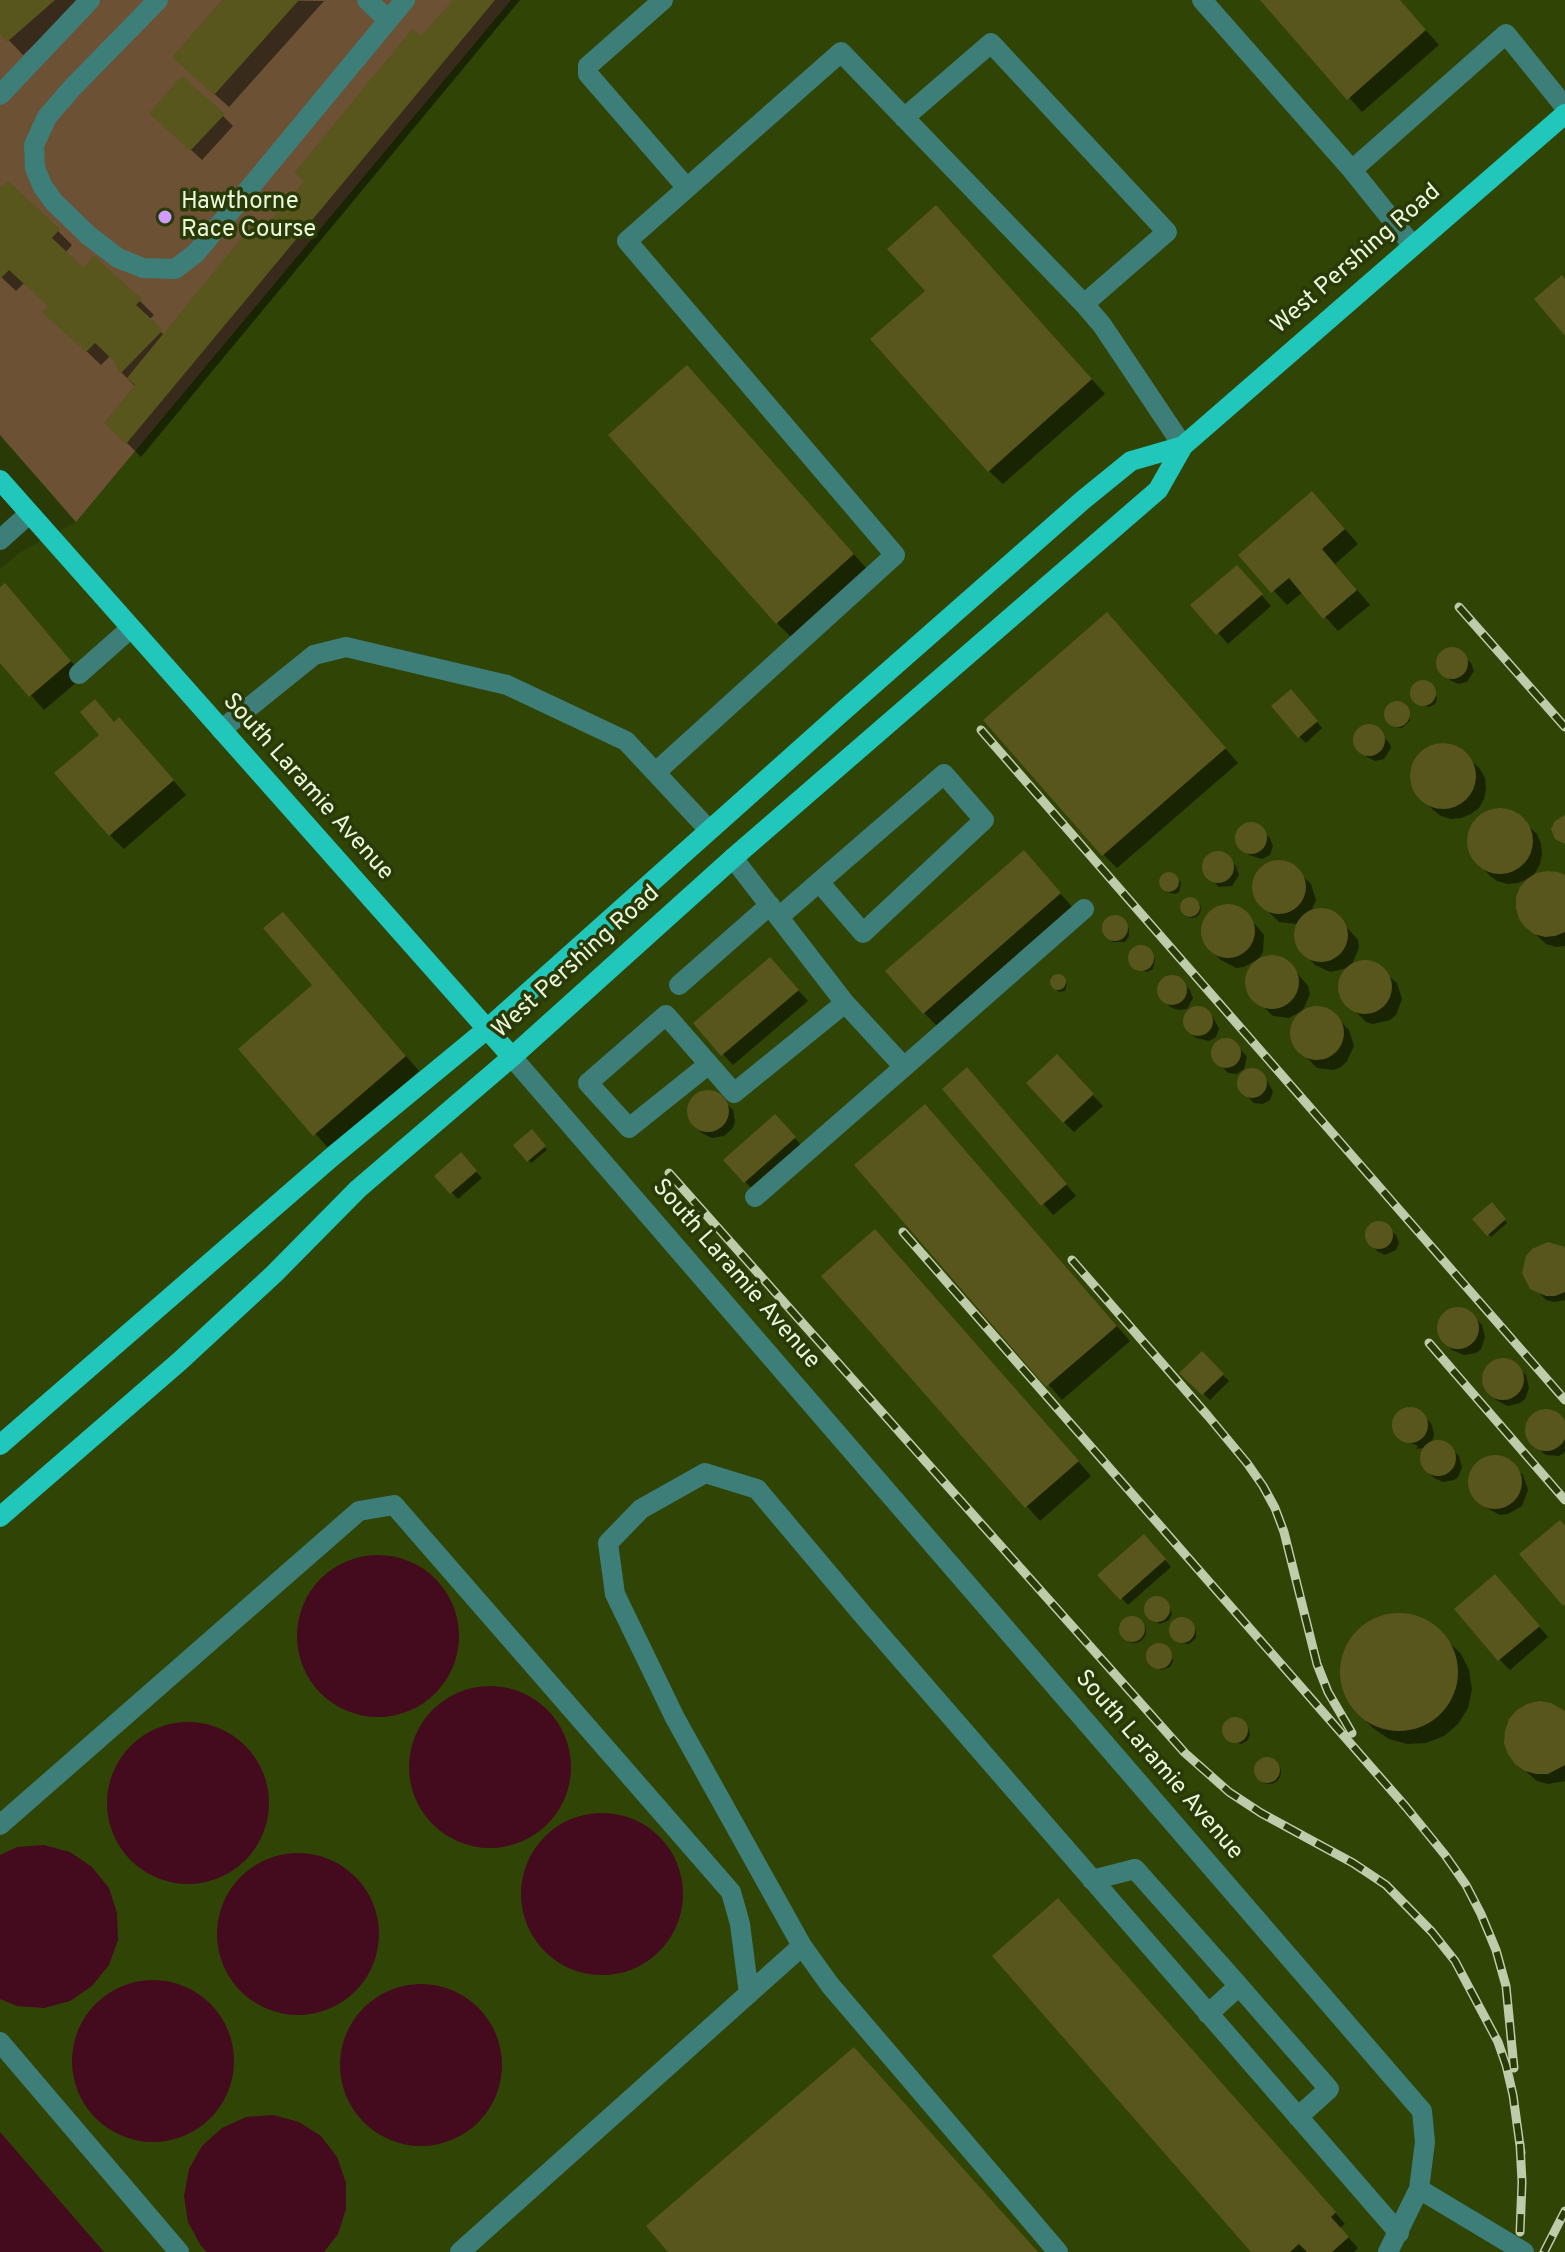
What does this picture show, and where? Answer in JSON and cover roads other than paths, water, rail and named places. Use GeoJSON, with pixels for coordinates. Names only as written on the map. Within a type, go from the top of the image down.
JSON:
{"type":"FeatureCollection","features":[{"type":"Feature","properties":{"kind":"main road","name":"West Pershing Road"},"geometry":{"type":"LineString","coordinates":[[0,1517],[180,1361],[274,1274],[358,1189],[512,1057],[733,858],[1158,490],[1183,446],[1565,114]]}},
{"type":"Feature","properties":{"kind":"main road","name":"West Pershing Road"},"geometry":{"type":"LineString","coordinates":[[0,1445],[333,1156],[487,1029],[1072,510],[1131,461],[1183,446]]}},
{"type":"Feature","properties":{"kind":"main road","name":"South Laramie Avenue"},"geometry":{"type":"LineString","coordinates":[[0,480],[512,1057]]}},
{"type":"Feature","properties":{"kind":"main road"},"geometry":{"type":"LineString","coordinates":[[709,830],[733,858]]}},
{"type":"Feature","properties":{"kind":"street"},"geometry":{"type":"LineString","coordinates":[[0,95],[90,0]]}},
{"type":"Feature","properties":{"kind":"street"},"geometry":{"type":"LineString","coordinates":[[158,0],[47,117],[34,145],[35,168],[54,202],[88,235],[118,258],[143,268],[175,269],[196,253],[405,0]]}},
{"type":"Feature","properties":{"kind":"street"},"geometry":{"type":"LineString","coordinates":[[367,0],[388,20]]}},
{"type":"Feature","properties":{"kind":"street"},"geometry":{"type":"LineString","coordinates":[[663,0],[588,66],[588,74],[687,188]]}},
{"type":"Feature","properties":{"kind":"street"},"geometry":{"type":"LineString","coordinates":[[1202,0],[1352,170],[1413,246]]}},
{"type":"Feature","properties":{"kind":"street"},"geometry":{"type":"LineString","coordinates":[[1352,170],[1506,34],[1565,107]]}},
{"type":"Feature","properties":{"kind":"street"},"geometry":{"type":"LineString","coordinates":[[904,118],[991,43],[1167,232],[1084,304]]}},
{"type":"Feature","properties":{"kind":"street"},"geometry":{"type":"LineString","coordinates":[[656,772],[895,555],[627,241],[841,52],[1084,304],[1102,325],[1183,446]]}},
{"type":"Feature","properties":{"kind":"street"},"geometry":{"type":"LineString","coordinates":[[0,540],[29,514]]}},
{"type":"Feature","properties":{"kind":"street"},"geometry":{"type":"LineString","coordinates":[[79,674],[131,628]]}},
{"type":"Feature","properties":{"kind":"street"},"geometry":{"type":"LineString","coordinates":[[221,730],[314,655],[346,647],[507,685],[626,741],[709,830]]}},
{"type":"Feature","properties":{"kind":"street"},"geometry":{"type":"LineString","coordinates":[[679,985],[774,911],[819,882],[944,774],[984,820],[863,933],[819,882]]}},
{"type":"Feature","properties":{"kind":"street"},"geometry":{"type":"LineString","coordinates":[[733,858],[845,1003],[904,1067]]}},
{"type":"Feature","properties":{"kind":"street"},"geometry":{"type":"LineString","coordinates":[[755,1197],[1084,909]]}},
{"type":"Feature","properties":{"kind":"street"},"geometry":{"type":"LineString","coordinates":[[709,1064],[629,1128],[588,1083],[666,1015],[709,1064],[734,1093],[845,1003]]}},
{"type":"Feature","properties":{"kind":"street","name":"South Laramie Avenue"},"geometry":{"type":"LineString","coordinates":[[512,1057],[1422,2111],[1425,2142],[1419,2189]]}},
{"type":"Feature","properties":{"kind":"street"},"geometry":{"type":"LineString","coordinates":[[1058,2252],[840,1998],[802,1946],[675,1718],[615,1594],[608,1543],[641,1509],[705,1473],[757,1489],[1399,2233]]}},
{"type":"Feature","properties":{"kind":"street"},"geometry":{"type":"LineString","coordinates":[[0,1825],[359,1511],[394,1505],[731,1892],[740,1924],[749,1994]]}},
{"type":"Feature","properties":{"kind":"street"},"geometry":{"type":"LineString","coordinates":[[1092,1880],[1135,1869],[1329,2089],[1298,2117]]}},
{"type":"Feature","properties":{"kind":"street"},"geometry":{"type":"LineString","coordinates":[[460,2252],[802,1946]]}},
{"type":"Feature","properties":{"kind":"street"},"geometry":{"type":"LineString","coordinates":[[1208,2014],[1239,1986]]}},
{"type":"Feature","properties":{"kind":"street"},"geometry":{"type":"LineString","coordinates":[[0,2042],[179,2252]]}},
{"type":"Feature","properties":{"kind":"street"},"geometry":{"type":"LineString","coordinates":[[1388,2252],[1419,2189],[1524,2252]]}},
{"type":"Feature","properties":{"kind":"railway"},"geometry":{"type":"LineString","coordinates":[[1459,607],[1565,727]]}},
{"type":"Feature","properties":{"kind":"railway"},"geometry":{"type":"LineString","coordinates":[[981,730],[1565,1400]]}},
{"type":"Feature","properties":{"kind":"railway"},"geometry":{"type":"LineString","coordinates":[[669,1173],[1185,1753],[1229,1792],[1386,1885],[1432,1932],[1455,1961],[1498,2042],[1513,2095],[1521,2153]]}},
{"type":"Feature","properties":{"kind":"railway"},"geometry":{"type":"LineString","coordinates":[[903,1232],[1445,1855],[1466,1885],[1496,1950],[1506,1986],[1514,2068]]}},
{"type":"Feature","properties":{"kind":"railway"},"geometry":{"type":"LineString","coordinates":[[1072,1260],[1208,1416],[1263,1486],[1284,1532],[1317,1664],[1328,1692],[1352,1733]]}},
{"type":"Feature","properties":{"kind":"railway"},"geometry":{"type":"LineString","coordinates":[[1429,1343],[1565,1500]]}},
{"type":"Feature","properties":{"kind":"railway"},"geometry":{"type":"LineString","coordinates":[[1520,2144],[1520,2232]]}},
{"type":"Feature","properties":{"kind":"railway"},"geometry":{"type":"LineString","coordinates":[[1544,2252],[1565,2211]]}},
{"type":"Feature","properties":{"kind":"place","name":"Hawthorne Race Course"},"geometry":{"type":"Point","coordinates":[165,217]}}]}
